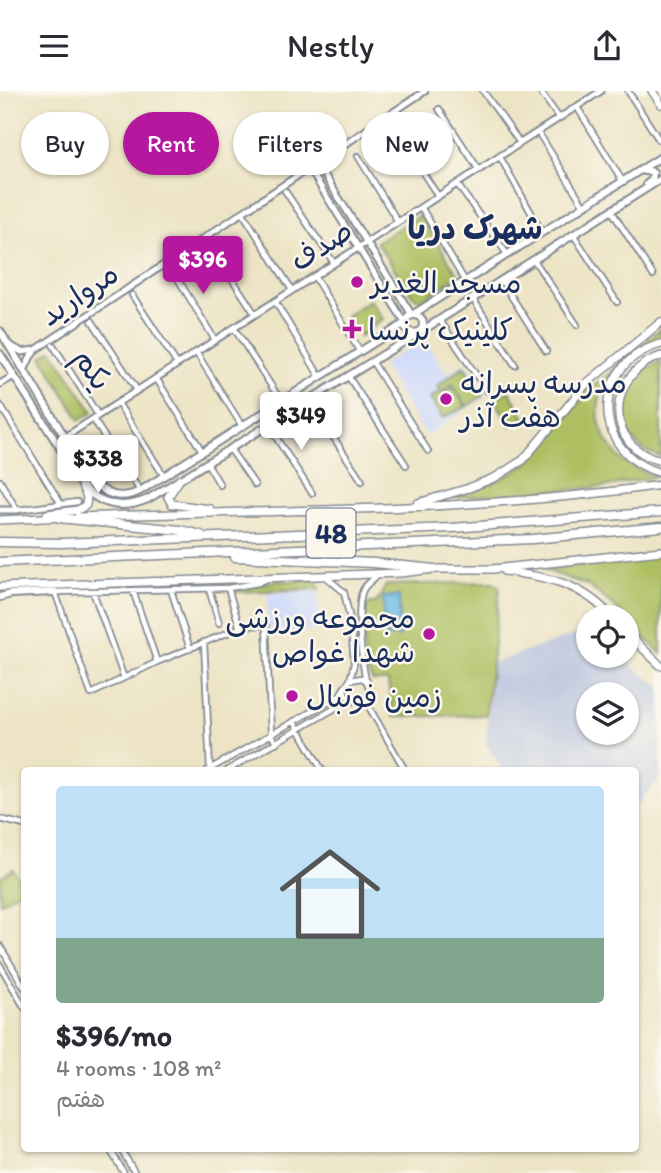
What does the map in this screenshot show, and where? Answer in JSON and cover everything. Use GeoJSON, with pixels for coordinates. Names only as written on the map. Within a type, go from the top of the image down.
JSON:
{"type":"FeatureCollection","features":[{"type":"Feature","properties":{"kind":"highway","name":"48"},"geometry":{"type":"LineString","coordinates":[[0,543],[61,544],[452,529],[661,512]]}},
{"type":"Feature","properties":{"kind":"highway"},"geometry":{"type":"LineString","coordinates":[[59,518],[180,530],[214,538]]}},
{"type":"Feature","properties":{"kind":"highway","name":"48"},"geometry":{"type":"LineString","coordinates":[[0,562],[211,555],[532,539],[661,527]]}},
{"type":"Feature","properties":{"kind":"highway"},"geometry":{"type":"LineString","coordinates":[[211,555],[374,563],[434,569]]}},
{"type":"Feature","properties":{"kind":"main road"},"geometry":{"type":"LineString","coordinates":[[652,91],[661,104]]}},
{"type":"Feature","properties":{"kind":"main road"},"geometry":{"type":"LineString","coordinates":[[0,331],[90,478],[103,492],[125,497],[140,491],[360,352],[405,323],[412,315],[624,183],[661,157]]}},
{"type":"Feature","properties":{"kind":"main road"},"geometry":{"type":"LineString","coordinates":[[637,193],[654,177],[650,170],[642,171]]}},
{"type":"Feature","properties":{"kind":"main road"},"geometry":{"type":"LineString","coordinates":[[0,354],[77,475],[93,495],[115,505],[142,501],[420,332],[661,179]]}},
{"type":"Feature","properties":{"kind":"main road"},"geometry":{"type":"LineString","coordinates":[[412,315],[423,320],[420,332]]}},
{"type":"Feature","properties":{"kind":"main road"},"geometry":{"type":"LineString","coordinates":[[404,506],[454,494],[514,467],[533,451],[586,383],[661,322]]}},
{"type":"Feature","properties":{"kind":"main road"},"geometry":{"type":"LineString","coordinates":[[405,323],[408,331],[420,332]]}},
{"type":"Feature","properties":{"kind":"main road"},"geometry":{"type":"LineString","coordinates":[[661,344],[640,352],[622,368],[614,380],[608,409],[610,428],[625,454],[641,465],[661,473]]}},
{"type":"Feature","properties":{"kind":"main road"},"geometry":{"type":"LineString","coordinates":[[661,356],[646,361],[635,369],[624,386],[618,409],[628,440],[643,454],[661,461]]}},
{"type":"Feature","properties":{"kind":"main road"},"geometry":{"type":"LineString","coordinates":[[28,519],[84,507],[87,497],[77,475]]}},
{"type":"Feature","properties":{"kind":"main road"},"geometry":{"type":"LineString","coordinates":[[83,484],[89,484],[90,478]]}},
{"type":"Feature","properties":{"kind":"main road"},"geometry":{"type":"LineString","coordinates":[[180,479],[168,497],[172,504],[242,512]]}},
{"type":"Feature","properties":{"kind":"main road"},"geometry":{"type":"LineString","coordinates":[[0,520],[404,506],[606,493],[661,485]]}},
{"type":"Feature","properties":{"kind":"main road"},"geometry":{"type":"LineString","coordinates":[[0,587],[52,588],[434,569],[493,569],[661,551]]}},
{"type":"Feature","properties":{"kind":"main road"},"geometry":{"type":"LineString","coordinates":[[493,569],[553,579],[586,594],[601,605]]}},
{"type":"Feature","properties":{"kind":"main road"},"geometry":{"type":"LineString","coordinates":[[22,586],[37,593]]}},
{"type":"Feature","properties":{"kind":"main road"},"geometry":{"type":"LineString","coordinates":[[0,597],[37,593],[52,588]]}},
{"type":"Feature","properties":{"kind":"main road"},"geometry":{"type":"LineString","coordinates":[[639,645],[661,666]]}},
{"type":"Feature","properties":{"kind":"street","name":"مروارید"},"geometry":{"type":"LineString","coordinates":[[347,143],[425,91]]}},
{"type":"Feature","properties":{"kind":"street"},"geometry":{"type":"LineString","coordinates":[[482,91],[520,143]]}},
{"type":"Feature","properties":{"kind":"street"},"geometry":{"type":"LineString","coordinates":[[540,91],[559,118]]}},
{"type":"Feature","properties":{"kind":"street"},"geometry":{"type":"LineString","coordinates":[[628,91],[659,140]]}},
{"type":"Feature","properties":{"kind":"street","name":"صدف"},"geometry":{"type":"LineString","coordinates":[[65,437],[598,92]]}},
{"type":"Feature","properties":{"kind":"street"},"geometry":{"type":"LineString","coordinates":[[577,107],[624,183]]}},
{"type":"Feature","properties":{"kind":"street"},"geometry":{"type":"LineString","coordinates":[[439,109],[479,170]]}},
{"type":"Feature","properties":{"kind":"street"},"geometry":{"type":"LineString","coordinates":[[538,132],[584,207]]}},
{"type":"Feature","properties":{"kind":"street"},"geometry":{"type":"LineString","coordinates":[[358,156],[398,222]]}},
{"type":"Feature","properties":{"kind":"street"},"geometry":{"type":"LineString","coordinates":[[500,156],[543,233]]}},
{"type":"Feature","properties":{"kind":"street","name":"مروارید"},"geometry":{"type":"LineString","coordinates":[[37,349],[298,175]]}},
{"type":"Feature","properties":{"kind":"street"},"geometry":{"type":"LineString","coordinates":[[313,175],[405,323]]}},
{"type":"Feature","properties":{"kind":"street"},"geometry":{"type":"LineString","coordinates":[[324,175],[412,315]]}},
{"type":"Feature","properties":{"kind":"street"},"geometry":{"type":"LineString","coordinates":[[424,175],[438,196]]}},
{"type":"Feature","properties":{"kind":"street"},"geometry":{"type":"LineString","coordinates":[[457,184],[508,255]]}},
{"type":"Feature","properties":{"kind":"street"},"geometry":{"type":"LineString","coordinates":[[285,191],[334,263]]}},
{"type":"Feature","properties":{"kind":"street"},"geometry":{"type":"LineString","coordinates":[[421,207],[465,282]]}},
{"type":"Feature","properties":{"kind":"street"},"geometry":{"type":"LineString","coordinates":[[611,209],[653,275]]}},
{"type":"Feature","properties":{"kind":"street"},"geometry":{"type":"LineString","coordinates":[[244,215],[292,290]]}},
{"type":"Feature","properties":{"kind":"street"},"geometry":{"type":"LineString","coordinates":[[573,234],[617,302]]}},
{"type":"Feature","properties":{"kind":"street"},"geometry":{"type":"LineString","coordinates":[[207,240],[255,314]]}},
{"type":"Feature","properties":{"kind":"street"},"geometry":{"type":"LineString","coordinates":[[533,259],[577,325]]}},
{"type":"Feature","properties":{"kind":"street"},"geometry":{"type":"LineString","coordinates":[[170,266],[215,339]]}},
{"type":"Feature","properties":{"kind":"street"},"geometry":{"type":"LineString","coordinates":[[314,276],[360,352]]}},
{"type":"Feature","properties":{"kind":"street"},"geometry":{"type":"LineString","coordinates":[[501,280],[546,351]]}},
{"type":"Feature","properties":{"kind":"street"},"geometry":{"type":"LineString","coordinates":[[132,295],[177,364]]}},
{"type":"Feature","properties":{"kind":"street"},"geometry":{"type":"LineString","coordinates":[[472,298],[515,365]]}},
{"type":"Feature","properties":{"kind":"street"},"geometry":{"type":"LineString","coordinates":[[275,301],[320,377]]}},
{"type":"Feature","properties":{"kind":"street"},"geometry":{"type":"LineString","coordinates":[[439,319],[485,390]]}},
{"type":"Feature","properties":{"kind":"street"},"geometry":{"type":"LineString","coordinates":[[92,321],[137,390]]}},
{"type":"Feature","properties":{"kind":"street"},"geometry":{"type":"LineString","coordinates":[[234,328],[281,401]]}},
{"type":"Feature","properties":{"kind":"street"},"geometry":{"type":"LineString","coordinates":[[7,342],[15,350],[22,352],[37,349]]}},
{"type":"Feature","properties":{"kind":"street","name":"یکم"},"geometry":{"type":"LineString","coordinates":[[53,345],[140,491]]}},
{"type":"Feature","properties":{"kind":"street"},"geometry":{"type":"LineString","coordinates":[[24,371],[37,349]]}},
{"type":"Feature","properties":{"kind":"street"},"geometry":{"type":"LineString","coordinates":[[196,352],[242,426]]}},
{"type":"Feature","properties":{"kind":"street"},"geometry":{"type":"LineString","coordinates":[[372,361],[428,450]]}},
{"type":"Feature","properties":{"kind":"street"},"geometry":{"type":"LineString","coordinates":[[0,384],[14,376]]}},
{"type":"Feature","properties":{"kind":"street"},"geometry":{"type":"LineString","coordinates":[[348,376],[406,465]]}},
{"type":"Feature","properties":{"kind":"street"},"geometry":{"type":"LineString","coordinates":[[156,378],[202,452]]}},
{"type":"Feature","properties":{"kind":"street"},"geometry":{"type":"LineString","coordinates":[[309,400],[362,481]]}},
{"type":"Feature","properties":{"kind":"street"},"geometry":{"type":"LineString","coordinates":[[118,403],[164,476]]}},
{"type":"Feature","properties":{"kind":"street"},"geometry":{"type":"LineString","coordinates":[[0,405],[61,504]]}},
{"type":"Feature","properties":{"kind":"street"},"geometry":{"type":"LineString","coordinates":[[268,425],[312,493]]}},
{"type":"Feature","properties":{"kind":"street"},"geometry":{"type":"LineString","coordinates":[[230,449],[255,485]]}},
{"type":"Feature","properties":{"kind":"street"},"geometry":{"type":"LineString","coordinates":[[206,463],[220,485]]}},
{"type":"Feature","properties":{"kind":"street"},"geometry":{"type":"LineString","coordinates":[[0,481],[17,510]]}},
{"type":"Feature","properties":{"kind":"street"},"geometry":{"type":"LineString","coordinates":[[0,510],[77,502]]}},
{"type":"Feature","properties":{"kind":"street"},"geometry":{"type":"LineString","coordinates":[[232,756],[239,767],[344,703],[365,700],[370,694],[361,661],[360,609],[363,590],[379,573]]}},
{"type":"Feature","properties":{"kind":"street"},"geometry":{"type":"LineString","coordinates":[[213,767],[339,696],[350,680],[354,664],[351,624],[344,592],[325,575]]}},
{"type":"Feature","properties":{"kind":"street"},"geometry":{"type":"LineString","coordinates":[[270,577],[258,583],[209,589],[93,592],[52,588],[92,694],[204,642],[244,627],[266,625],[271,734],[276,743]]}},
{"type":"Feature","properties":{"kind":"street"},"geometry":{"type":"LineString","coordinates":[[228,588],[239,625]]}},
{"type":"Feature","properties":{"kind":"street"},"geometry":{"type":"LineString","coordinates":[[209,589],[219,624]]}},
{"type":"Feature","properties":{"kind":"street"},"geometry":{"type":"LineString","coordinates":[[171,590],[190,649]]}},
{"type":"Feature","properties":{"kind":"street"},"geometry":{"type":"LineString","coordinates":[[133,591],[157,662]]}},
{"type":"Feature","properties":{"kind":"street"},"geometry":{"type":"LineString","coordinates":[[93,592],[124,678]]}},
{"type":"Feature","properties":{"kind":"street"},"geometry":{"type":"LineString","coordinates":[[204,642],[209,767]]}},
{"type":"Feature","properties":{"kind":"street"},"geometry":{"type":"LineString","coordinates":[[350,680],[362,678],[366,681]]}},
{"type":"Feature","properties":{"kind":"street"},"geometry":{"type":"LineString","coordinates":[[344,688],[345,694],[352,701]]}},
{"type":"Feature","properties":{"kind":"street"},"geometry":{"type":"LineString","coordinates":[[365,700],[403,767]]}},
{"type":"Feature","properties":{"kind":"street"},"geometry":{"type":"LineString","coordinates":[[294,721],[320,767]]}},
{"type":"Feature","properties":{"kind":"street"},"geometry":{"type":"LineString","coordinates":[[0,819],[21,824]]}},
{"type":"Feature","properties":{"kind":"street"},"geometry":{"type":"LineString","coordinates":[[0,946],[21,983]]}},
{"type":"Feature","properties":{"kind":"street"},"geometry":{"type":"LineString","coordinates":[[0,965],[21,1002]]}},
{"type":"Feature","properties":{"kind":"street"},"geometry":{"type":"LineString","coordinates":[[111,1152],[124,1173]]}},
{"type":"Feature","properties":{"kind":"street"},"geometry":{"type":"LineString","coordinates":[[122,1152],[135,1173]]}},
{"type":"Feature","properties":{"kind":"shaded area"},"geometry":{"type":"Polygon","coordinates":[[[424,339],[447,374],[465,362],[486,396],[426,435],[405,402],[412,397],[404,401],[382,365],[424,339]]]}},
{"type":"Feature","properties":{"kind":"shaded area"},"geometry":{"type":"Polygon","coordinates":[[[318,591],[319,631],[269,631],[267,593],[318,591]]]}},
{"type":"Feature","properties":{"kind":"shaded area"},"geometry":{"type":"Polygon","coordinates":[[[576,634],[576,668],[635,668],[661,686],[661,776],[639,803],[639,767],[501,767],[486,745],[492,663],[576,634]]]}},
{"type":"Feature","properties":{"kind":"green space"},"geometry":{"type":"Polygon","coordinates":[[[420,215],[458,275],[421,301],[412,295],[376,242],[420,215]]]}},
{"type":"Feature","properties":{"kind":"green space"},"geometry":{"type":"Polygon","coordinates":[[[370,300],[383,319],[360,336],[346,316],[370,300]]]}},
{"type":"Feature","properties":{"kind":"green space"},"geometry":{"type":"Polygon","coordinates":[[[661,328],[661,340],[630,356],[617,367],[607,381],[598,411],[601,427],[619,457],[627,464],[658,476],[604,487],[452,498],[499,480],[528,463],[588,391],[661,328]]]}},
{"type":"Feature","properties":{"kind":"green space"},"geometry":{"type":"Polygon","coordinates":[[[52,350],[93,412],[80,420],[42,357],[52,350]]]}},
{"type":"Feature","properties":{"kind":"green space"},"geometry":{"type":"Polygon","coordinates":[[[661,362],[661,457],[641,448],[634,441],[623,412],[630,383],[643,370],[661,362]]]}},
{"type":"Feature","properties":{"kind":"green space"},"geometry":{"type":"Polygon","coordinates":[[[464,366],[483,396],[467,406],[452,384],[444,393],[453,387],[466,407],[442,418],[430,398],[441,392],[437,386],[464,366]]]}},
{"type":"Feature","properties":{"kind":"green space"},"geometry":{"type":"Polygon","coordinates":[[[509,391],[525,418],[511,426],[494,399],[509,391]]]}},
{"type":"Feature","properties":{"kind":"green space"},"geometry":{"type":"Polygon","coordinates":[[[661,555],[661,654],[639,632],[639,605],[613,605],[587,585],[545,570],[661,555]]]}},
{"type":"Feature","properties":{"kind":"green space"},"geometry":{"type":"Polygon","coordinates":[[[315,580],[320,589],[232,592],[231,589],[277,581],[315,580]]]}},
{"type":"Feature","properties":{"kind":"green space","name":"مجموعه ورزشی شهدا غواص"},"geometry":{"type":"Polygon","coordinates":[[[493,582],[500,588],[486,715],[393,717],[388,681],[373,681],[364,667],[363,605],[377,602],[386,585],[493,582]]]}},
{"type":"Feature","properties":{"kind":"green space"},"geometry":{"type":"Polygon","coordinates":[[[13,869],[21,883],[21,890],[0,903],[0,877],[13,869]]]}},
{"type":"Feature","properties":{"kind":"water"},"geometry":{"type":"Polygon","coordinates":[[[399,596],[400,636],[384,637],[383,597],[399,596]]]}},
{"type":"Feature","properties":{"kind":"place","name":"مسجد الغدیر"},"geometry":{"type":"Point","coordinates":[357,282]}},
{"type":"Feature","properties":{"kind":"place","name":"کلینیک پرنسا"},"geometry":{"type":"Point","coordinates":[352,329]}},
{"type":"Feature","properties":{"kind":"place","name":"مدرسه پسرانه هفت آذر"},"geometry":{"type":"Point","coordinates":[446,399]}},
{"type":"Feature","properties":{"kind":"place","name":"مجموعه ورزشی شهدا غواص"},"geometry":{"type":"Point","coordinates":[429,634]}},
{"type":"Feature","properties":{"kind":"place","name":"زمین فوتبال"},"geometry":{"type":"Point","coordinates":[292,696]}},
{"type":"Feature","properties":{"kind":"district","name":"شهرک دریا"},"geometry":{"type":"Point","coordinates":[475,228]}}]}
